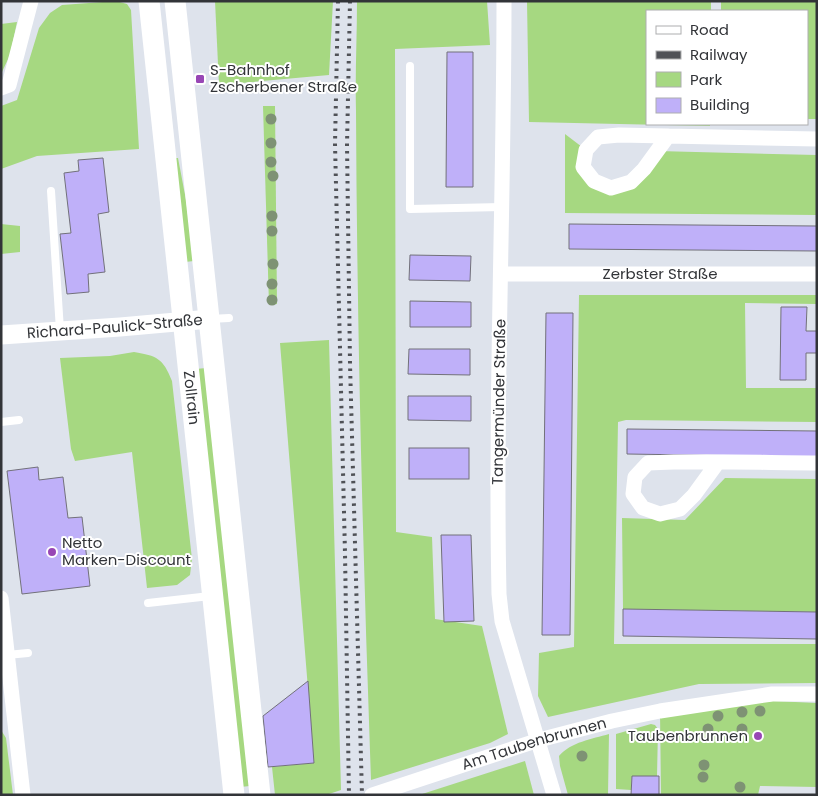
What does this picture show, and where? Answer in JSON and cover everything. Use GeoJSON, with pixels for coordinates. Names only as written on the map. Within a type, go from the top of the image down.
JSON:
{"type":"FeatureCollection","features":[{"type":"Feature","properties":{"kind":"main road","name":"Zollrain"},"geometry":{"type":"LineString","coordinates":[[149,1],[234,795]]}},
{"type":"Feature","properties":{"kind":"main road","name":"Zollrain"},"geometry":{"type":"LineString","coordinates":[[175,1],[219,318],[260,795]]}},
{"type":"Feature","properties":{"kind":"street"},"geometry":{"type":"LineString","coordinates":[[1,88],[9,85],[31,1]]}},
{"type":"Feature","properties":{"kind":"street","name":"Tangermünder Straße"},"geometry":{"type":"LineString","coordinates":[[504,1],[502,274],[498,426],[499,594],[502,620],[554,795]]}},
{"type":"Feature","properties":{"kind":"street"},"geometry":{"type":"LineString","coordinates":[[668,136],[644,168],[630,182],[611,188],[594,181],[584,168],[586,150],[598,137],[668,136],[817,139]]}},
{"type":"Feature","properties":{"kind":"street","name":"Zerbster Straße"},"geometry":{"type":"LineString","coordinates":[[502,274],[817,274]]}},
{"type":"Feature","properties":{"kind":"street","name":"Richard-Paulick-Straße"},"geometry":{"type":"LineString","coordinates":[[1,335],[219,318]]}},
{"type":"Feature","properties":{"kind":"street"},"geometry":{"type":"LineString","coordinates":[[718,462],[694,495],[680,509],[660,514],[643,508],[633,494],[635,476],[648,463],[718,462],[817,464]]}},
{"type":"Feature","properties":{"kind":"street"},"geometry":{"type":"LineString","coordinates":[[1,598],[7,655],[8,715],[23,795]]}},
{"type":"Feature","properties":{"kind":"street","name":"Am Taubenbrunnen"},"geometry":{"type":"LineString","coordinates":[[372,795],[539,740],[660,711],[772,694],[817,694]]}},
{"type":"Feature","properties":{"kind":"lane"},"geometry":{"type":"LineString","coordinates":[[410,66],[410,209],[502,207]]}},
{"type":"Feature","properties":{"kind":"lane"},"geometry":{"type":"LineString","coordinates":[[52,191],[60,330]]}},
{"type":"Feature","properties":{"kind":"lane"},"geometry":{"type":"LineString","coordinates":[[1,422],[20,420]]}},
{"type":"Feature","properties":{"kind":"lane"},"geometry":{"type":"LineString","coordinates":[[148,603],[212,596]]}},
{"type":"Feature","properties":{"kind":"lane"},"geometry":{"type":"LineString","coordinates":[[7,655],[28,653]]}},
{"type":"Feature","properties":{"kind":"green space"},"geometry":{"type":"Polygon","coordinates":[[[116,1],[127,4],[131,10],[139,149],[37,156],[1,169],[1,106],[17,100],[39,28],[50,13],[62,5],[116,1]]]}},
{"type":"Feature","properties":{"kind":"green space"},"geometry":{"type":"Polygon","coordinates":[[[215,1],[333,1],[329,75],[219,85],[215,1]]]}},
{"type":"Feature","properties":{"kind":"green space"},"geometry":{"type":"Polygon","coordinates":[[[357,1],[487,1],[490,45],[395,49],[396,532],[432,537],[435,619],[482,626],[508,734],[490,743],[371,780],[359,362],[356,97],[357,1]]]}},
{"type":"Feature","properties":{"kind":"green space"},"geometry":{"type":"Polygon","coordinates":[[[527,1],[711,1],[711,10],[646,10],[646,125],[529,122],[527,1]]]}},
{"type":"Feature","properties":{"kind":"green space"},"geometry":{"type":"Polygon","coordinates":[[[721,1],[817,1],[817,119],[808,119],[808,10],[721,10],[721,1]]]}},
{"type":"Feature","properties":{"kind":"green space"},"geometry":{"type":"Polygon","coordinates":[[[17,22],[10,55],[1,74],[1,24],[17,22]]]}},
{"type":"Feature","properties":{"kind":"green space"},"geometry":{"type":"Polygon","coordinates":[[[263,106],[275,106],[277,304],[269,305],[263,106]]]}},
{"type":"Feature","properties":{"kind":"green space"},"geometry":{"type":"Polygon","coordinates":[[[665,125],[710,125],[710,126],[665,125]]]}},
{"type":"Feature","properties":{"kind":"green space"},"geometry":{"type":"Polygon","coordinates":[[[565,134],[586,150],[594,181],[631,182],[657,151],[817,155],[817,215],[565,213],[565,134]]]}},
{"type":"Feature","properties":{"kind":"green space"},"geometry":{"type":"Polygon","coordinates":[[[174,158],[178,158],[194,261],[185,262],[174,158]]]}},
{"type":"Feature","properties":{"kind":"green space"},"geometry":{"type":"Polygon","coordinates":[[[1,224],[20,226],[20,252],[1,254],[1,224]]]}},
{"type":"Feature","properties":{"kind":"green space"},"geometry":{"type":"Polygon","coordinates":[[[579,295],[817,295],[817,304],[745,303],[746,388],[817,388],[817,422],[626,420],[618,422],[614,644],[817,644],[817,683],[699,684],[548,717],[538,696],[539,653],[574,647],[579,295]]]}},
{"type":"Feature","properties":{"kind":"green space"},"geometry":{"type":"Polygon","coordinates":[[[329,340],[341,790],[326,795],[275,795],[272,767],[314,763],[280,343],[329,340]]]}},
{"type":"Feature","properties":{"kind":"green space"},"geometry":{"type":"Polygon","coordinates":[[[134,352],[158,359],[165,367],[172,381],[192,559],[190,575],[177,585],[147,588],[132,452],[75,461],[71,449],[60,358],[110,356],[134,352]]]}},
{"type":"Feature","properties":{"kind":"green space"},"geometry":{"type":"Polygon","coordinates":[[[206,368],[250,786],[240,787],[196,369],[206,368]]]}},
{"type":"Feature","properties":{"kind":"green space"},"geometry":{"type":"Polygon","coordinates":[[[725,478],[817,479],[817,612],[623,609],[622,518],[685,520],[725,478]]]}},
{"type":"Feature","properties":{"kind":"green space"},"geometry":{"type":"Polygon","coordinates":[[[773,701],[817,703],[817,787],[760,786],[758,795],[661,795],[660,711],[773,701]]]}},
{"type":"Feature","properties":{"kind":"green space"},"geometry":{"type":"Polygon","coordinates":[[[651,724],[655,725],[658,729],[657,776],[632,776],[631,790],[616,789],[616,734],[651,724]]]}},
{"type":"Feature","properties":{"kind":"green space"},"geometry":{"type":"Polygon","coordinates":[[[1,730],[6,738],[13,795],[1,795],[1,730]]]}},
{"type":"Feature","properties":{"kind":"green space"},"geometry":{"type":"Polygon","coordinates":[[[609,734],[608,795],[568,795],[559,756],[569,747],[609,734]]]}},
{"type":"Feature","properties":{"kind":"green space"},"geometry":{"type":"Polygon","coordinates":[[[525,761],[534,795],[419,795],[525,761]]]}},
{"type":"Feature","properties":{"kind":"building"},"geometry":{"type":"Polygon","coordinates":[[[447,52],[473,52],[473,187],[446,187],[447,52]]]}},
{"type":"Feature","properties":{"kind":"building"},"geometry":{"type":"Polygon","coordinates":[[[103,158],[109,212],[98,214],[105,272],[88,274],[89,292],[67,294],[60,234],[71,233],[64,173],[79,171],[78,160],[103,158]]]}},
{"type":"Feature","properties":{"kind":"building"},"geometry":{"type":"Polygon","coordinates":[[[569,224],[817,226],[817,251],[569,249],[569,224]]]}},
{"type":"Feature","properties":{"kind":"building"},"geometry":{"type":"Polygon","coordinates":[[[410,255],[471,256],[470,281],[409,280],[410,255]]]}},
{"type":"Feature","properties":{"kind":"building"},"geometry":{"type":"Polygon","coordinates":[[[410,301],[471,302],[471,327],[410,327],[410,301]]]}},
{"type":"Feature","properties":{"kind":"building"},"geometry":{"type":"Polygon","coordinates":[[[781,307],[807,307],[806,331],[817,331],[817,353],[806,353],[806,380],[780,380],[781,307]]]}},
{"type":"Feature","properties":{"kind":"building"},"geometry":{"type":"Polygon","coordinates":[[[546,313],[573,313],[570,635],[542,635],[546,313]]]}},
{"type":"Feature","properties":{"kind":"building"},"geometry":{"type":"Polygon","coordinates":[[[409,349],[470,349],[470,375],[408,374],[409,349]]]}},
{"type":"Feature","properties":{"kind":"building"},"geometry":{"type":"Polygon","coordinates":[[[408,396],[471,396],[471,421],[408,420],[408,396]]]}},
{"type":"Feature","properties":{"kind":"building"},"geometry":{"type":"Polygon","coordinates":[[[627,429],[817,431],[817,457],[627,454],[627,429]]]}},
{"type":"Feature","properties":{"kind":"building"},"geometry":{"type":"Polygon","coordinates":[[[409,448],[469,448],[469,479],[409,479],[409,448]]]}},
{"type":"Feature","properties":{"kind":"building","name":"Netto Marken-Discount"},"geometry":{"type":"Polygon","coordinates":[[[38,467],[39,480],[63,477],[68,518],[82,517],[90,586],[22,594],[7,471],[38,467]]]}},
{"type":"Feature","properties":{"kind":"building"},"geometry":{"type":"Polygon","coordinates":[[[441,535],[471,535],[474,621],[444,622],[441,535]]]}},
{"type":"Feature","properties":{"kind":"building"},"geometry":{"type":"Polygon","coordinates":[[[623,609],[817,612],[817,639],[623,636],[623,609]]]}},
{"type":"Feature","properties":{"kind":"building"},"geometry":{"type":"Polygon","coordinates":[[[308,681],[314,763],[268,767],[263,716],[308,681]]]}},
{"type":"Feature","properties":{"kind":"building"},"geometry":{"type":"Polygon","coordinates":[[[632,776],[659,776],[659,795],[631,795],[632,776]]]}},
{"type":"Feature","properties":{"kind":"railway"},"geometry":{"type":"LineString","coordinates":[[338,1],[335,144],[349,795]]}},
{"type":"Feature","properties":{"kind":"railway"},"geometry":{"type":"LineString","coordinates":[[350,1],[347,145],[350,364],[362,795]]}},
{"type":"Feature","properties":{"kind":"place","name":"S-Bahnhof Zscherbener Straße"},"geometry":{"type":"Point","coordinates":[200,79]}},
{"type":"Feature","properties":{"kind":"place","name":"Netto Marken-Discount"},"geometry":{"type":"Point","coordinates":[52,552]}},
{"type":"Feature","properties":{"kind":"place","name":"Taubenbrunnen"},"geometry":{"type":"Point","coordinates":[758,736]}}]}
